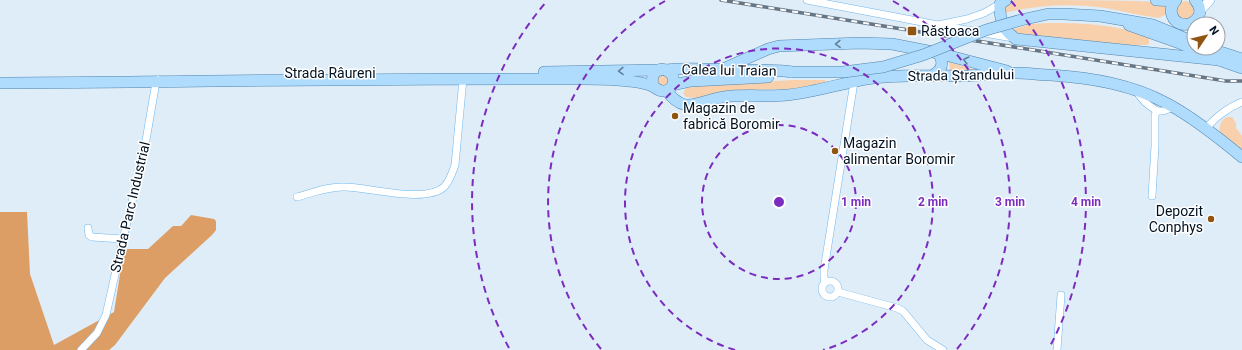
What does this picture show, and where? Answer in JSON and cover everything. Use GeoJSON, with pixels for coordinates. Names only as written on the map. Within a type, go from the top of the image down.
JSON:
{"type":"FeatureCollection","features":[{"type":"Feature","properties":{"kind":"main road"},"geometry":{"type":"LineString","coordinates":[[1156,0],[1175,1],[1172,8],[1174,19],[1186,25]]}},
{"type":"Feature","properties":{"kind":"main road"},"geometry":{"type":"LineString","coordinates":[[1195,0],[1198,4],[1197,16]]}},
{"type":"Feature","properties":{"kind":"main road"},"geometry":{"type":"LineString","coordinates":[[1003,2],[1000,14],[1004,27],[1016,39],[1219,60]]}},
{"type":"Feature","properties":{"kind":"main road","name":"Calea lui Traian"},"geometry":{"type":"LineString","coordinates":[[663,70],[724,69],[780,70],[792,72],[844,72],[883,68],[923,55],[986,30],[1048,14],[1100,16],[1118,20],[1130,20],[1219,60],[1242,68]]}},
{"type":"Feature","properties":{"kind":"main road"},"geometry":{"type":"LineString","coordinates":[[1151,52],[1156,46],[1154,30],[1172,14]]}},
{"type":"Feature","properties":{"kind":"main road","name":"Calea lui Traian"},"geometry":{"type":"LineString","coordinates":[[1154,30],[1186,40]]}},
{"type":"Feature","properties":{"kind":"main road"},"geometry":{"type":"LineString","coordinates":[[724,69],[768,49],[784,46],[860,43],[886,44],[938,53],[1018,73]]}},
{"type":"Feature","properties":{"kind":"main road"},"geometry":{"type":"LineString","coordinates":[[932,76],[937,73],[942,66],[941,58],[938,53]]}},
{"type":"Feature","properties":{"kind":"main road"},"geometry":{"type":"LineString","coordinates":[[1226,54],[1242,60]]}},
{"type":"Feature","properties":{"kind":"main road"},"geometry":{"type":"LineString","coordinates":[[663,70],[672,74],[674,81],[670,88],[660,91],[652,84],[652,77],[657,71],[663,70]]}},
{"type":"Feature","properties":{"kind":"main road","name":"Strada Râureni"},"geometry":{"type":"LineString","coordinates":[[0,76],[663,70]]}},
{"type":"Feature","properties":{"kind":"main road","name":"Calea lui Traian"},"geometry":{"type":"LineString","coordinates":[[670,88],[691,81],[780,76],[792,72]]}},
{"type":"Feature","properties":{"kind":"main road","name":"Strada Ștrandului"},"geometry":{"type":"LineString","coordinates":[[670,88],[671,96],[678,102],[690,105],[714,98],[730,96],[800,93],[882,77],[1018,73],[1097,80],[1136,89],[1174,107],[1206,129],[1242,157]]}},
{"type":"Feature","properties":{"kind":"main road","name":"Strada Râureni"},"geometry":{"type":"LineString","coordinates":[[0,83],[463,79],[610,80],[631,82],[654,87]]}},
{"type":"Feature","properties":{"kind":"street"},"geometry":{"type":"LineString","coordinates":[[807,0],[1016,39]]}},
{"type":"Feature","properties":{"kind":"street"},"geometry":{"type":"LineString","coordinates":[[1199,16],[1210,0]]}},
{"type":"Feature","properties":{"kind":"street"},"geometry":{"type":"LineString","coordinates":[[938,25],[967,19],[984,13],[1003,2]]}},
{"type":"Feature","properties":{"kind":"street"},"geometry":{"type":"LineString","coordinates":[[128,76],[135,79],[152,78],[156,82],[158,79],[177,78],[180,75]]}},
{"type":"Feature","properties":{"kind":"street"},"geometry":{"type":"LineString","coordinates":[[297,197],[337,187],[404,194],[432,192],[444,186],[451,178],[455,165],[463,79]]}},
{"type":"Feature","properties":{"kind":"street","name":"Strada Parc Industrial"},"geometry":{"type":"LineString","coordinates":[[81,350],[97,333],[106,315],[144,152],[156,82]]}},
{"type":"Feature","properties":{"kind":"street"},"geometry":{"type":"LineString","coordinates":[[838,292],[833,297],[828,297],[824,295],[822,287],[825,282],[824,270],[854,82]]}},
{"type":"Feature","properties":{"kind":"street"},"geometry":{"type":"LineString","coordinates":[[1136,89],[1140,97],[1147,105],[1157,111],[1164,111],[1174,107]]}},
{"type":"Feature","properties":{"kind":"street"},"geometry":{"type":"LineString","coordinates":[[1206,129],[1210,124],[1233,106],[1242,102]]}},
{"type":"Feature","properties":{"kind":"street"},"geometry":{"type":"LineString","coordinates":[[1152,196],[1155,115],[1157,111]]}},
{"type":"Feature","properties":{"kind":"street"},"geometry":{"type":"LineString","coordinates":[[88,228],[89,235],[92,237],[123,239]]}},
{"type":"Feature","properties":{"kind":"street"},"geometry":{"type":"LineString","coordinates":[[825,282],[831,281],[836,284],[838,292]]}},
{"type":"Feature","properties":{"kind":"street"},"geometry":{"type":"LineString","coordinates":[[838,292],[903,311],[927,340],[943,350]]}},
{"type":"Feature","properties":{"kind":"street"},"geometry":{"type":"LineString","coordinates":[[1058,350],[1061,295]]}},
{"type":"Feature","properties":{"kind":"shaded area"},"geometry":{"type":"Polygon","coordinates":[[[1014,0],[1107,0],[1157,2],[1163,4],[1166,11],[1165,15],[1159,18],[1092,6],[1067,5],[1029,8],[1004,13],[1005,5],[1014,0]]]}},
{"type":"Feature","properties":{"kind":"shaded area"},"geometry":{"type":"Polygon","coordinates":[[[1181,1],[1189,1],[1194,6],[1194,14],[1193,16],[1186,16],[1186,19],[1181,19],[1176,14],[1176,6],[1181,1]]]}},
{"type":"Feature","properties":{"kind":"shaded area"},"geometry":{"type":"Polygon","coordinates":[[[1075,23],[1123,29],[1149,37],[1149,44],[1111,45],[1024,37],[1011,30],[1032,24],[1075,23]]]}},
{"type":"Feature","properties":{"kind":"shaded area"},"geometry":{"type":"Polygon","coordinates":[[[949,62],[979,71],[947,72],[950,68],[949,62]]]}},
{"type":"Feature","properties":{"kind":"shaded area"},"geometry":{"type":"Polygon","coordinates":[[[662,74],[669,77],[668,84],[663,87],[657,83],[658,77],[662,74]]]}},
{"type":"Feature","properties":{"kind":"shaded area"},"geometry":{"type":"Polygon","coordinates":[[[794,80],[825,80],[827,82],[793,89],[735,90],[719,92],[697,98],[686,97],[683,93],[686,88],[702,85],[794,80]]]}},
{"type":"Feature","properties":{"kind":"shaded area"},"geometry":{"type":"Polygon","coordinates":[[[1227,117],[1232,117],[1236,123],[1236,128],[1242,136],[1242,152],[1220,134],[1220,124],[1227,117]]]}},
{"type":"Feature","properties":{"kind":"shaded area"},"geometry":{"type":"Polygon","coordinates":[[[0,212],[27,212],[30,274],[54,345],[114,312],[125,249],[148,249],[173,226],[181,226],[191,215],[214,219],[216,221],[216,230],[165,278],[115,345],[109,350],[0,350],[0,212]]]}},
{"type":"Feature","properties":{"kind":"railway"},"geometry":{"type":"LineString","coordinates":[[721,0],[1226,81],[1242,81]]}},
{"type":"Feature","properties":{"kind":"place","name":"Răstoaca"},"geometry":{"type":"Point","coordinates":[912,31]}},
{"type":"Feature","properties":{"kind":"place","name":"Magazin de fabrică Boromir"},"geometry":{"type":"Point","coordinates":[675,116]}},
{"type":"Feature","properties":{"kind":"place","name":"Magazin alimentar Boromir"},"geometry":{"type":"Point","coordinates":[835,151]}},
{"type":"Feature","properties":{"kind":"place","name":"Depozit Conphys"},"geometry":{"type":"Point","coordinates":[1211,219]}}]}
